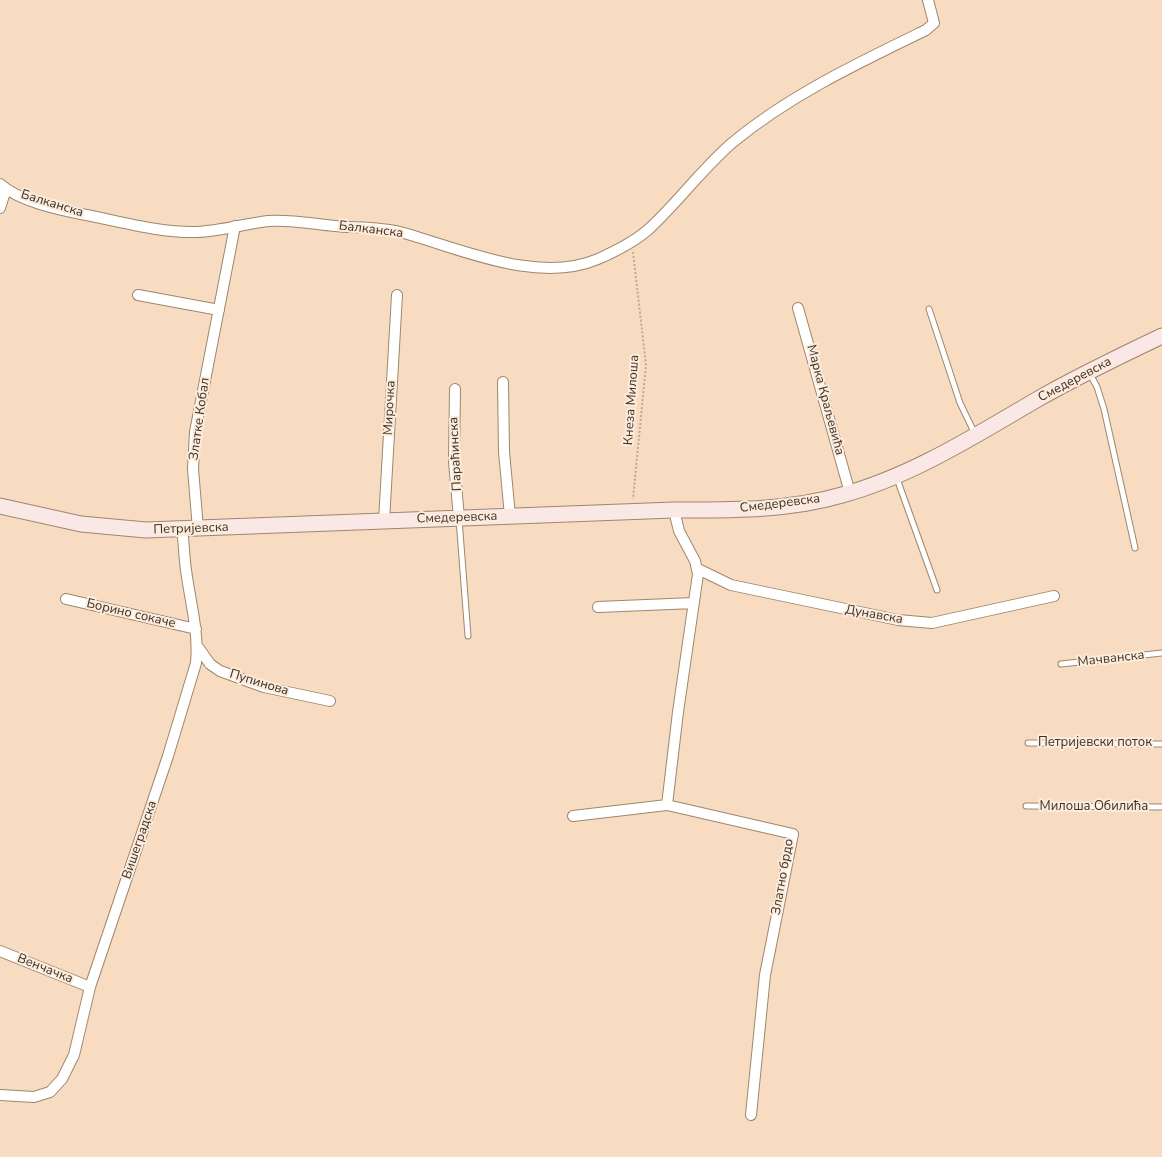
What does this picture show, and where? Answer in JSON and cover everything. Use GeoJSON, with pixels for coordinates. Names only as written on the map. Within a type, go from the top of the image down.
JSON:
{"type":"FeatureCollection","features":[{"type":"Feature","properties":{"kind":"main road","name":"Смедеревска"},"geometry":{"type":"LineString","coordinates":[[384,521],[674,510],[774,508],[807,503],[850,493],[896,476],[975,435],[1088,372],[1162,336]]}},
{"type":"Feature","properties":{"kind":"main road","name":"Петријевска"},"geometry":{"type":"LineString","coordinates":[[0,506],[86,525],[129,530],[198,529],[384,521]]}},
{"type":"Feature","properties":{"kind":"street","name":"Балканска"},"geometry":{"type":"LineString","coordinates":[[0,208],[3,187],[33,201],[67,211],[156,229],[196,232],[271,221],[396,231],[488,258],[553,269],[579,265],[597,260],[632,242],[650,229],[703,172],[732,144],[779,109],[835,74],[926,30],[934,22],[928,0]]}},
{"type":"Feature","properties":{"kind":"street","name":"Златке Кобал"},"geometry":{"type":"LineString","coordinates":[[198,529],[193,469],[194,443],[236,226]]}},
{"type":"Feature","properties":{"kind":"street","name":"Мирочка"},"geometry":{"type":"LineString","coordinates":[[384,521],[397,294]]}},
{"type":"Feature","properties":{"kind":"street"},"geometry":{"type":"LineString","coordinates":[[138,295],[219,310]]}},
{"type":"Feature","properties":{"kind":"street","name":"Марка Краљевића"},"geometry":{"type":"LineString","coordinates":[[798,308],[850,493]]}},
{"type":"Feature","properties":{"kind":"street"},"geometry":{"type":"LineString","coordinates":[[503,382],[504,452],[510,516]]}},
{"type":"Feature","properties":{"kind":"street","name":"Параћинска"},"geometry":{"type":"LineString","coordinates":[[455,389],[454,462],[459,518]]}},
{"type":"Feature","properties":{"kind":"street"},"geometry":{"type":"LineString","coordinates":[[667,805],[698,569],[679,531],[674,510]]}},
{"type":"Feature","properties":{"kind":"street","name":"Вишеградска"},"geometry":{"type":"LineString","coordinates":[[0,1095],[42,1096],[55,1088],[62,1079],[74,1055],[90,987],[168,756],[196,663],[198,647],[186,570],[182,529]]}},
{"type":"Feature","properties":{"kind":"street","name":"Дунавска"},"geometry":{"type":"LineString","coordinates":[[698,569],[731,585],[898,620],[932,624],[1054,596]]}},
{"type":"Feature","properties":{"kind":"street","name":"Борино сокаче"},"geometry":{"type":"LineString","coordinates":[[66,599],[196,629]]}},
{"type":"Feature","properties":{"kind":"street"},"geometry":{"type":"LineString","coordinates":[[598,608],[694,603]]}},
{"type":"Feature","properties":{"kind":"street","name":"Пупинова"},"geometry":{"type":"LineString","coordinates":[[198,647],[210,664],[220,671],[264,687],[330,701]]}},
{"type":"Feature","properties":{"kind":"street","name":"Златно брдо"},"geometry":{"type":"LineString","coordinates":[[573,816],[667,805],[793,834],[765,975],[750,1115]]}},
{"type":"Feature","properties":{"kind":"street","name":"Венчачка"},"geometry":{"type":"LineString","coordinates":[[0,951],[90,987]]}},
{"type":"Feature","properties":{"kind":"lane"},"geometry":{"type":"LineString","coordinates":[[929,309],[960,403],[975,435]]}},
{"type":"Feature","properties":{"kind":"lane"},"geometry":{"type":"LineString","coordinates":[[1088,372],[1097,387],[1104,409],[1135,548]]}},
{"type":"Feature","properties":{"kind":"lane"},"geometry":{"type":"LineString","coordinates":[[896,476],[937,590]]}},
{"type":"Feature","properties":{"kind":"lane"},"geometry":{"type":"LineString","coordinates":[[459,518],[468,636]]}},
{"type":"Feature","properties":{"kind":"lane","name":"Мачванска"},"geometry":{"type":"LineString","coordinates":[[1061,664],[1162,653]]}},
{"type":"Feature","properties":{"kind":"lane","name":"Петријевски поток"},"geometry":{"type":"LineString","coordinates":[[1028,743],[1162,744]]}},
{"type":"Feature","properties":{"kind":"lane","name":"Милоша Обилића"},"geometry":{"type":"LineString","coordinates":[[1026,806],[1162,807]]}},
{"type":"Feature","properties":{"kind":"path","name":"Кнеза Милоша"},"geometry":{"type":"LineString","coordinates":[[632,242],[646,365],[632,512]]}}]}
